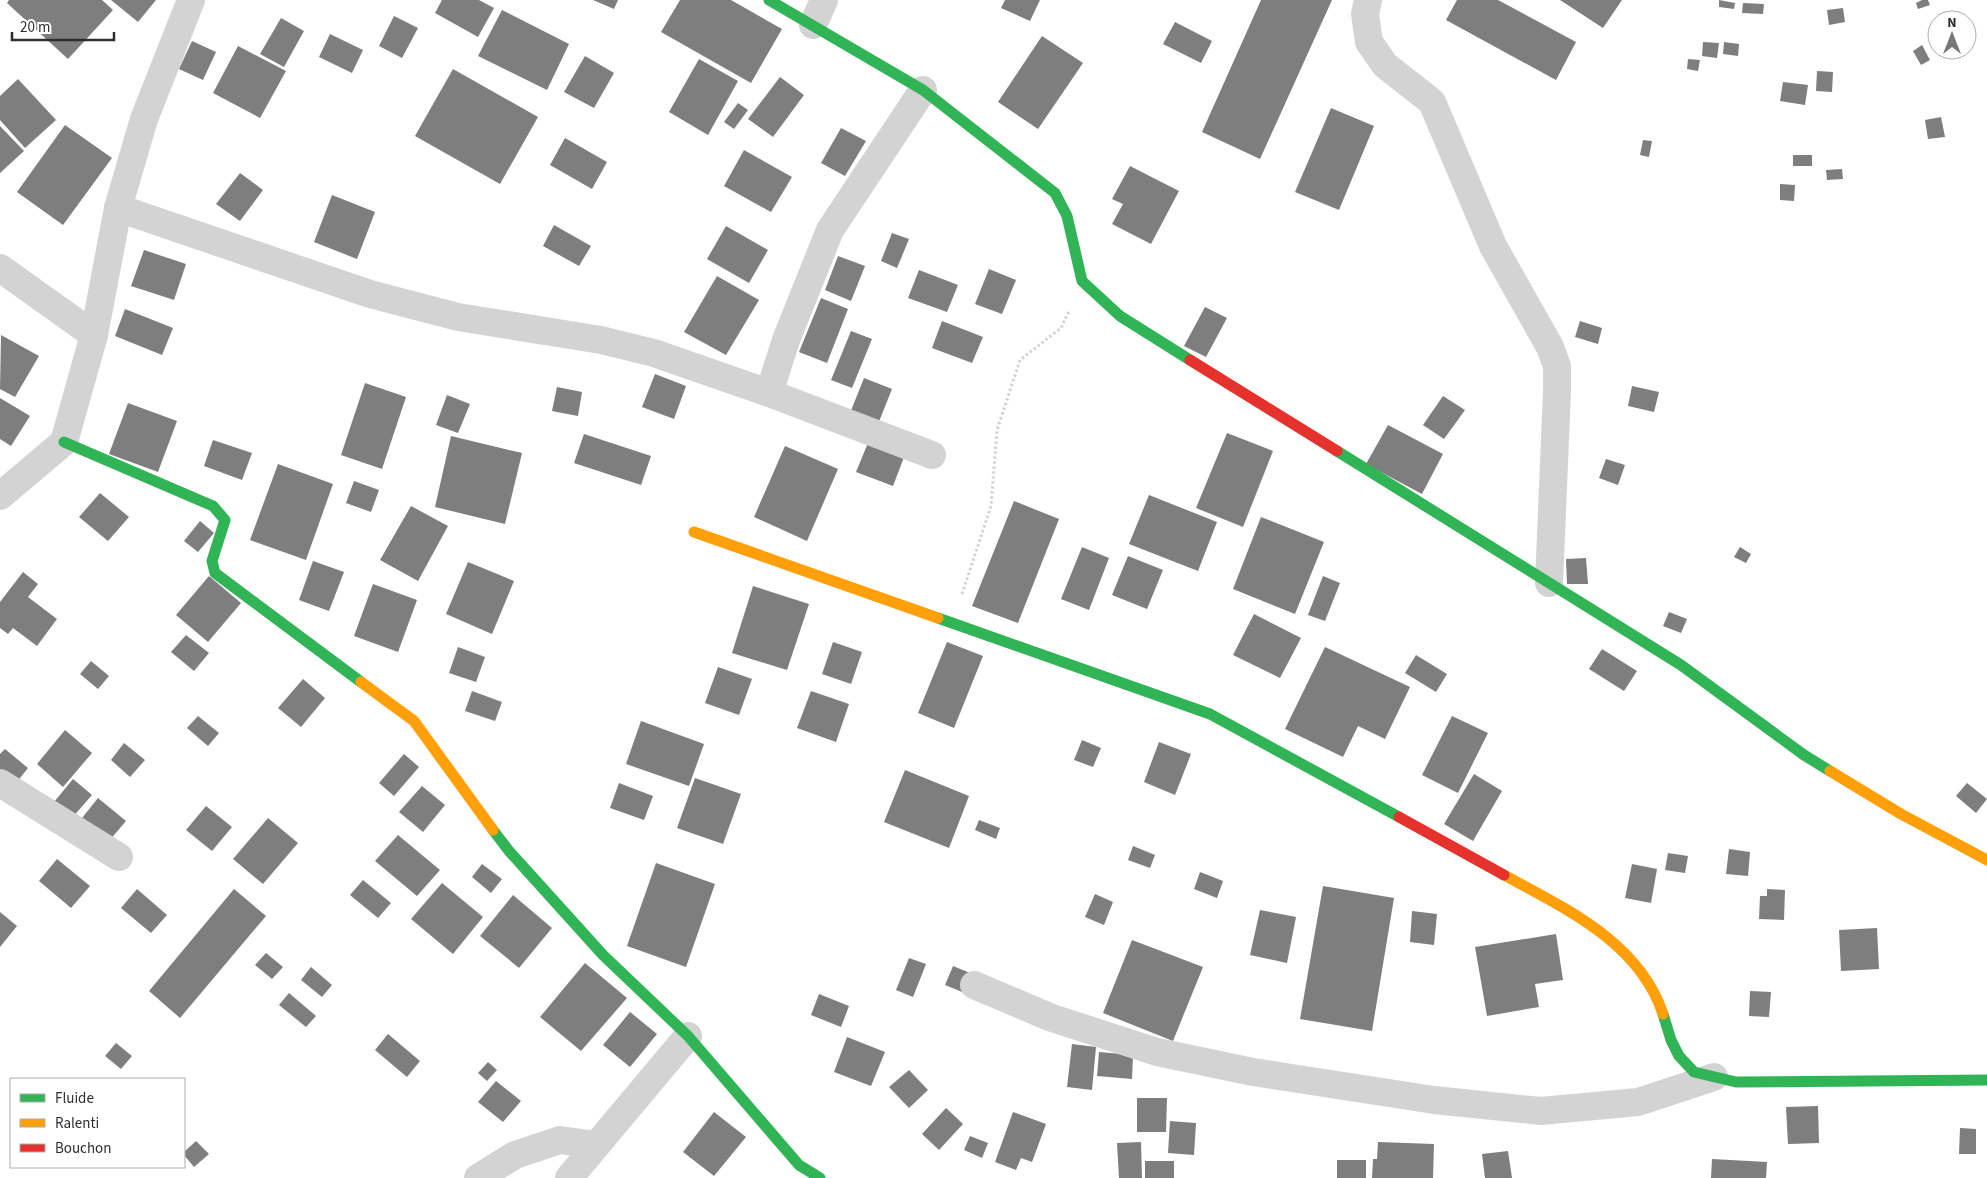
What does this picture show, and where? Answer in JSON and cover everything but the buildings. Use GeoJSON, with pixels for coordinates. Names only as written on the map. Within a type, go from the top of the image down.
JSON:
{"type":"FeatureCollection","features":[{"type":"Feature","properties":{"kind":"street"},"geometry":{"type":"LineString","coordinates":[[0,496],[64,442],[94,334],[118,208],[144,119],[191,0]]}},
{"type":"Feature","properties":{"kind":"street"},"geometry":{"type":"LineString","coordinates":[[769,0],[923,90],[1055,193],[1067,216],[1082,281],[1120,316],[1163,345],[1315,436],[1681,665],[1804,755],[1901,814],[1987,860]]}},
{"type":"Feature","properties":{"kind":"street"},"geometry":{"type":"LineString","coordinates":[[813,25],[824,0]]}},
{"type":"Feature","properties":{"kind":"street"},"geometry":{"type":"LineString","coordinates":[[1368,0],[1365,14],[1369,42],[1385,66],[1432,102],[1493,246],[1550,347],[1557,366],[1549,583]]}},
{"type":"Feature","properties":{"kind":"street"},"geometry":{"type":"LineString","coordinates":[[769,393],[786,340],[830,230],[923,90]]}},
{"type":"Feature","properties":{"kind":"street"},"geometry":{"type":"LineString","coordinates":[[118,208],[370,294],[458,317],[601,340],[654,353],[769,393],[932,455]]}},
{"type":"Feature","properties":{"kind":"street"},"geometry":{"type":"LineString","coordinates":[[0,268],[94,334]]}},
{"type":"Feature","properties":{"kind":"street"},"geometry":{"type":"LineString","coordinates":[[64,442],[214,506],[225,520],[212,560],[215,573],[414,721],[508,851],[604,955],[688,1036],[799,1165],[820,1178]]}},
{"type":"Feature","properties":{"kind":"street"},"geometry":{"type":"LineString","coordinates":[[694,532],[771,557],[871,595],[1210,714],[1557,904],[1585,921],[1619,946],[1639,968],[1657,997],[1670,1040],[1678,1056],[1694,1072],[1736,1082],[1987,1080]]}},
{"type":"Feature","properties":{"kind":"street"},"geometry":{"type":"LineString","coordinates":[[0,783],[118,857]]}},
{"type":"Feature","properties":{"kind":"street"},"geometry":{"type":"LineString","coordinates":[[974,985],[1052,1018],[1157,1052],[1253,1072],[1434,1100],[1542,1111],[1638,1102],[1714,1077]]}},
{"type":"Feature","properties":{"kind":"street"},"geometry":{"type":"LineString","coordinates":[[569,1178],[688,1036]]}},
{"type":"Feature","properties":{"kind":"street"},"geometry":{"type":"LineString","coordinates":[[478,1178],[515,1155],[560,1140],[596,1145]]}},
{"type":"Feature","properties":{"kind":"path"},"geometry":{"type":"LineString","coordinates":[[952,622],[991,506],[997,430],[1020,360],[1061,328],[1082,281]]}},
{"type":"Feature","properties":{"kind":"traffic: fast"},"geometry":{"type":"LineString","coordinates":[[769,0],[923,90],[1055,193],[1067,216],[1082,281],[1120,316],[1190,360]]}},
{"type":"Feature","properties":{"kind":"traffic: fast"},"geometry":{"type":"LineString","coordinates":[[64,442],[213,506],[225,520],[212,561],[215,573],[361,682]]}},
{"type":"Feature","properties":{"kind":"traffic: fast"},"geometry":{"type":"LineString","coordinates":[[1337,451],[1681,665],[1804,755],[1830,771]]}},
{"type":"Feature","properties":{"kind":"traffic: fast"},"geometry":{"type":"LineString","coordinates":[[938,618],[1210,714],[1399,817]]}},
{"type":"Feature","properties":{"kind":"traffic: fast"},"geometry":{"type":"LineString","coordinates":[[493,830],[509,851],[603,955],[688,1036],[799,1165],[820,1178]]}},
{"type":"Feature","properties":{"kind":"traffic: fast"},"geometry":{"type":"LineString","coordinates":[[1663,1014],[1671,1040],[1679,1056],[1694,1072],[1736,1082],[1987,1080]]}},
{"type":"Feature","properties":{"kind":"traffic: slow"},"geometry":{"type":"LineString","coordinates":[[694,532],[938,618]]}},
{"type":"Feature","properties":{"kind":"traffic: slow"},"geometry":{"type":"LineString","coordinates":[[361,682],[414,721],[493,830]]}},
{"type":"Feature","properties":{"kind":"traffic: slow"},"geometry":{"type":"LineString","coordinates":[[1830,771],[1901,814],[1987,860]]}},
{"type":"Feature","properties":{"kind":"traffic: slow"},"geometry":{"type":"LineString","coordinates":[[1504,875],[1575,915],[1598,930],[1618,947],[1637,967],[1652,989],[1663,1014]]}},
{"type":"Feature","properties":{"kind":"traffic: jam"},"geometry":{"type":"LineString","coordinates":[[1190,360],[1337,451]]}},
{"type":"Feature","properties":{"kind":"traffic: jam"},"geometry":{"type":"LineString","coordinates":[[1399,817],[1504,875]]}}]}
